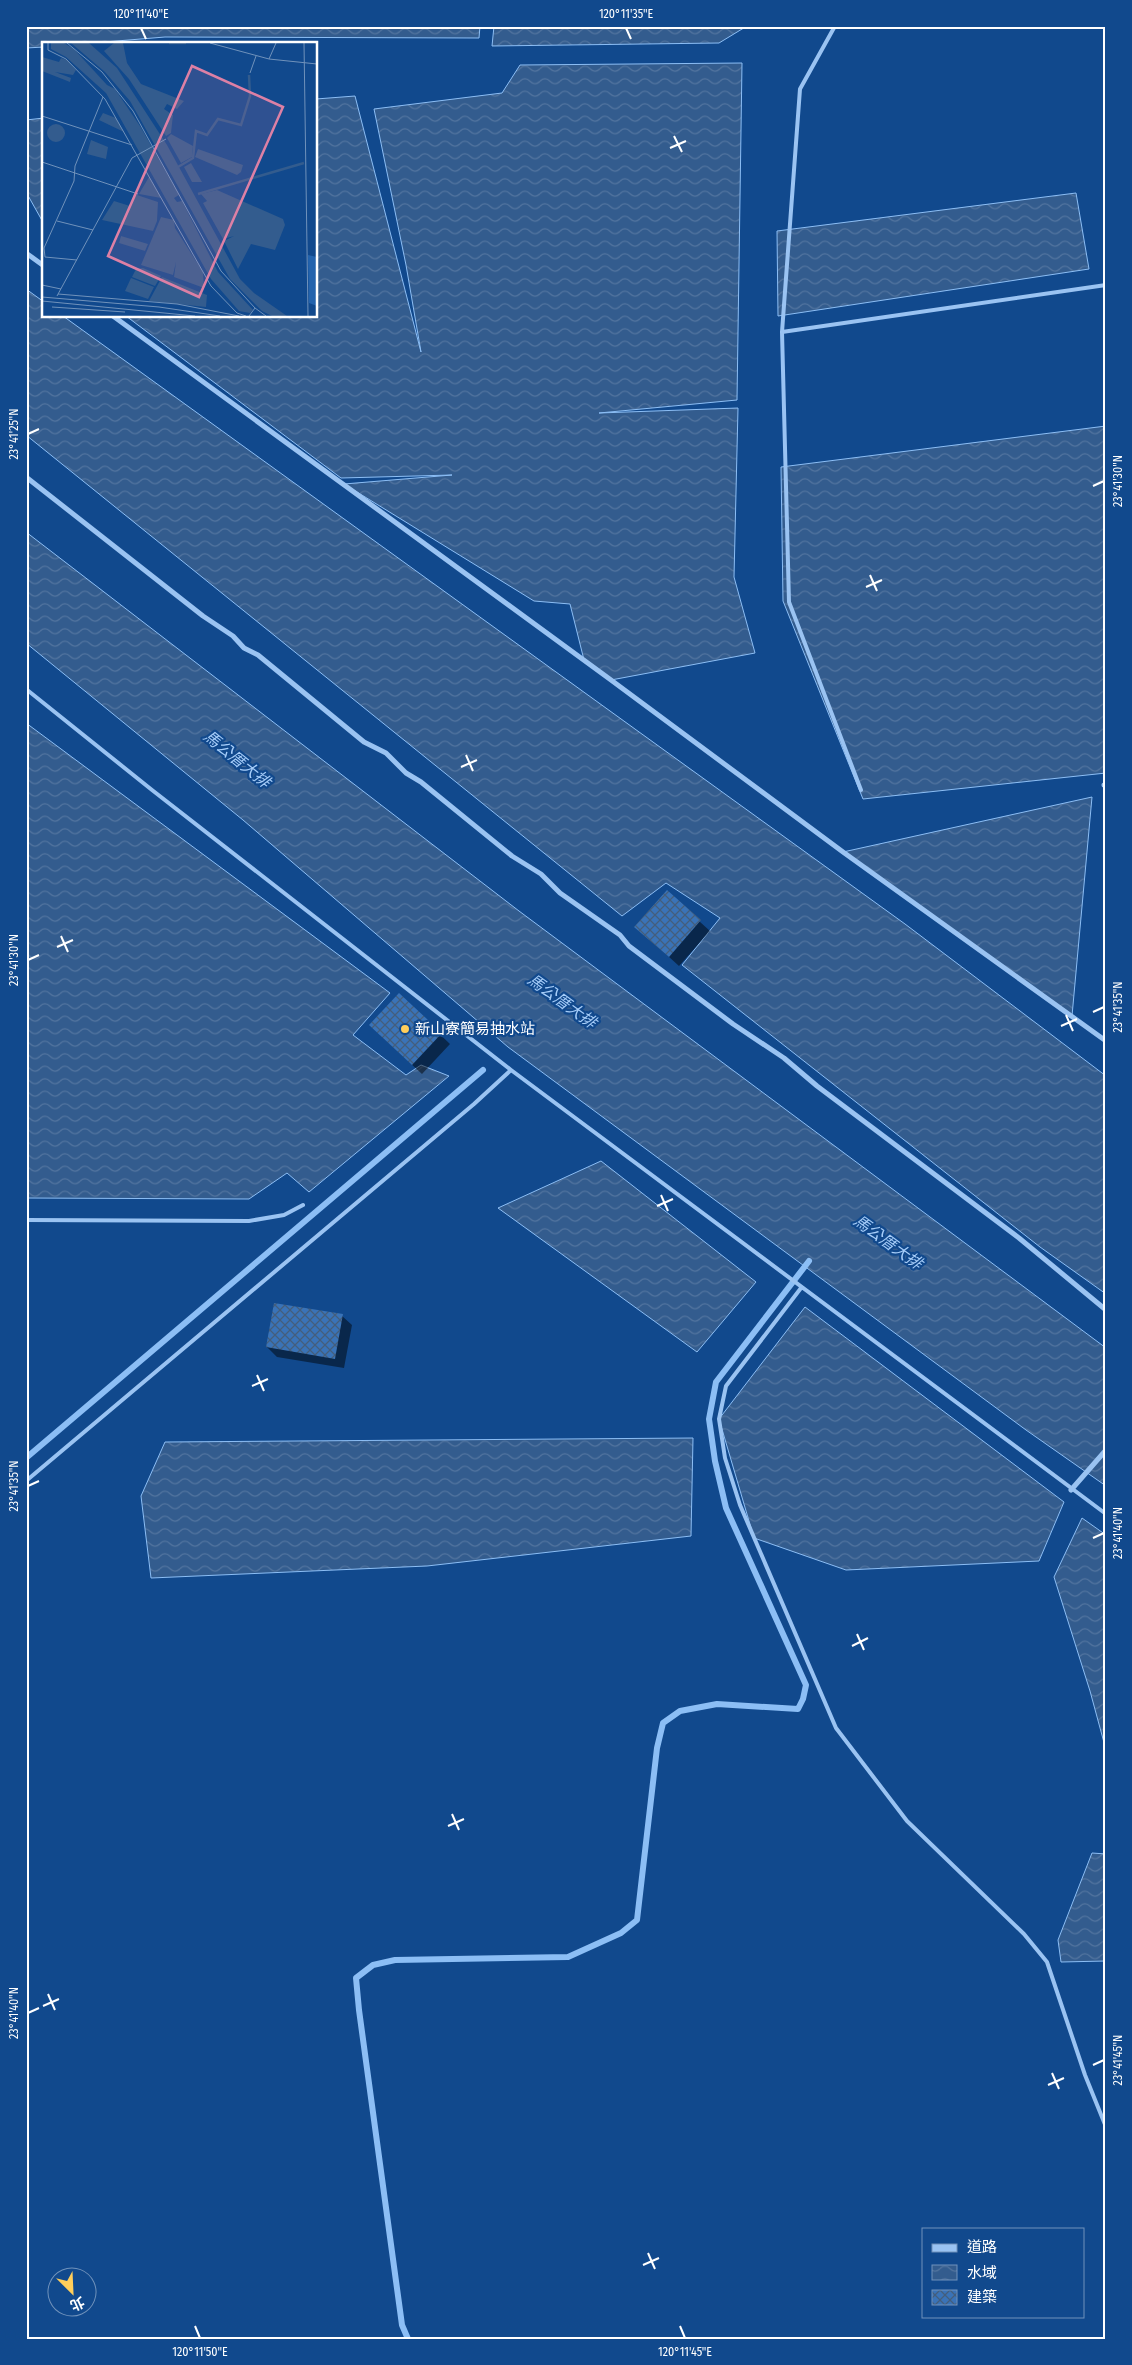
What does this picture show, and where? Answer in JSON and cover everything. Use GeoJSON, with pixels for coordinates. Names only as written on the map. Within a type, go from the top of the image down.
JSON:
{"type":"FeatureCollection","features":[{"type":"Feature","properties":{"kind":"street"},"geometry":{"type":"LineString","coordinates":[[26,253],[42,265]]}},
{"type":"Feature","properties":{"kind":"street"},"geometry":{"type":"LineString","coordinates":[[116,318],[844,852],[1106,1040]]}},
{"type":"Feature","properties":{"kind":"street"},"geometry":{"type":"LineString","coordinates":[[26,477],[203,616],[233,636],[244,648],[258,655],[364,742],[386,753],[406,773],[421,782],[512,856],[541,874],[560,893],[620,935],[629,946],[687,987],[733,1024],[784,1058],[817,1086],[1019,1238],[1106,1310]]}},
{"type":"Feature","properties":{"kind":"street"},"geometry":{"type":"LineString","coordinates":[[1071,1490],[1106,1450]]}},
{"type":"Feature","properties":{"kind":"lane"},"geometry":{"type":"LineString","coordinates":[[835,26],[800,89],[782,332],[789,602],[861,790]]}},
{"type":"Feature","properties":{"kind":"lane"},"geometry":{"type":"LineString","coordinates":[[782,332],[1106,285]]}},
{"type":"Feature","properties":{"kind":"lane"},"geometry":{"type":"LineString","coordinates":[[26,689],[152,790],[511,1070],[1071,1490],[1106,1514]]}},
{"type":"Feature","properties":{"kind":"lane"},"geometry":{"type":"LineString","coordinates":[[26,1481],[467,1110],[511,1070]]}},
{"type":"Feature","properties":{"kind":"lane"},"geometry":{"type":"LineString","coordinates":[[26,1220],[249,1221],[284,1215],[303,1206]]}},
{"type":"Feature","properties":{"kind":"lane"},"geometry":{"type":"LineString","coordinates":[[801,1287],[726,1386],[719,1419],[725,1458],[740,1505],[836,1728],[907,1821],[1024,1934],[1047,1962],[1085,2075],[1106,2127]]}},
{"type":"Feature","properties":{"kind":"water"},"geometry":{"type":"Polygon","coordinates":[[[26,26],[480,26],[479,38],[165,37],[104,42],[42,42],[42,47],[26,48],[26,26]]]}},
{"type":"Feature","properties":{"kind":"water"},"geometry":{"type":"Polygon","coordinates":[[[494,26],[747,26],[719,43],[492,46],[494,26]]]}},
{"type":"Feature","properties":{"kind":"water"},"geometry":{"type":"Polygon","coordinates":[[[742,63],[737,400],[599,413],[738,408],[734,577],[755,653],[611,680],[584,660],[570,604],[534,601],[344,484],[452,475],[341,478],[129,318],[318,318],[318,99],[355,96],[421,352],[406,265],[374,109],[502,93],[520,65],[742,63]]]}},
{"type":"Feature","properties":{"kind":"water"},"geometry":{"type":"Polygon","coordinates":[[[42,118],[42,220],[26,192],[26,120],[42,118]]]}},
{"type":"Feature","properties":{"kind":"water"},"geometry":{"type":"Polygon","coordinates":[[[1076,193],[1089,269],[778,316],[777,231],[1076,193]]]}},
{"type":"Feature","properties":{"kind":"water"},"geometry":{"type":"Polygon","coordinates":[[[26,289],[42,301],[42,318],[66,318],[905,924],[1106,1076],[1106,1294],[1040,1247],[682,965],[720,918],[666,883],[622,916],[26,435],[26,289]]]}},
{"type":"Feature","properties":{"kind":"water"},"geometry":{"type":"Polygon","coordinates":[[[1106,426],[1106,773],[863,799],[783,601],[781,467],[1106,426]]]}},
{"type":"Feature","properties":{"kind":"water","name":"馬公厝大排"},"geometry":{"type":"Polygon","coordinates":[[[26,532],[519,911],[1106,1348],[1106,1486],[1026,1430],[508,1047],[243,820],[26,643],[26,532]]]}},
{"type":"Feature","properties":{"kind":"water"},"geometry":{"type":"Polygon","coordinates":[[[26,723],[390,993],[353,1035],[406,1075],[421,1065],[449,1076],[309,1192],[287,1173],[249,1199],[26,1198],[26,723]]]}},
{"type":"Feature","properties":{"kind":"water"},"geometry":{"type":"Polygon","coordinates":[[[1092,797],[1072,1016],[843,852],[1092,797]]]}},
{"type":"Feature","properties":{"kind":"water"},"geometry":{"type":"Polygon","coordinates":[[[601,1161],[756,1282],[697,1352],[498,1208],[601,1161]]]}},
{"type":"Feature","properties":{"kind":"water"},"geometry":{"type":"Polygon","coordinates":[[[805,1307],[1064,1502],[1039,1561],[846,1570],[754,1538],[719,1419],[805,1307]]]}},
{"type":"Feature","properties":{"kind":"water"},"geometry":{"type":"Polygon","coordinates":[[[693,1438],[691,1536],[427,1566],[151,1578],[141,1496],[165,1442],[693,1438]]]}},
{"type":"Feature","properties":{"kind":"water"},"geometry":{"type":"Polygon","coordinates":[[[1082,1518],[1106,1535],[1106,1750],[1090,1691],[1054,1577],[1082,1518]]]}},
{"type":"Feature","properties":{"kind":"water"},"geometry":{"type":"Polygon","coordinates":[[[1092,1853],[1106,1854],[1106,1961],[1061,1962],[1058,1940],[1092,1853]]]}},
{"type":"Feature","properties":{"kind":"building"},"geometry":{"type":"Polygon","coordinates":[[[667,890],[701,920],[669,957],[634,927],[667,890]]]}},
{"type":"Feature","properties":{"kind":"building","name":"新山寮簡易抽水站"},"geometry":{"type":"Polygon","coordinates":[[[399,993],[442,1033],[412,1065],[369,1025],[399,993]]]}},
{"type":"Feature","properties":{"kind":"building"},"geometry":{"type":"Polygon","coordinates":[[[274,1303],[343,1314],[335,1359],[266,1347],[274,1303]]]}},
{"type":"Feature","properties":{"kind":"waterway"},"geometry":{"type":"LineString","coordinates":[[26,1458],[483,1070]]}},
{"type":"Feature","properties":{"kind":"waterway"},"geometry":{"type":"LineString","coordinates":[[408,2339],[402,2325],[356,1978],[373,1965],[395,1960],[568,1957],[621,1933],[637,1920],[657,1748],[663,1723],[680,1711],[717,1704],[798,1709],[803,1699],[806,1685],[726,1508],[715,1461],[709,1419],[716,1382],[809,1261]]}},
{"type":"Feature","properties":{"kind":"place","name":"新山寮簡易抽水站"},"geometry":{"type":"Point","coordinates":[405,1029]}}]}
